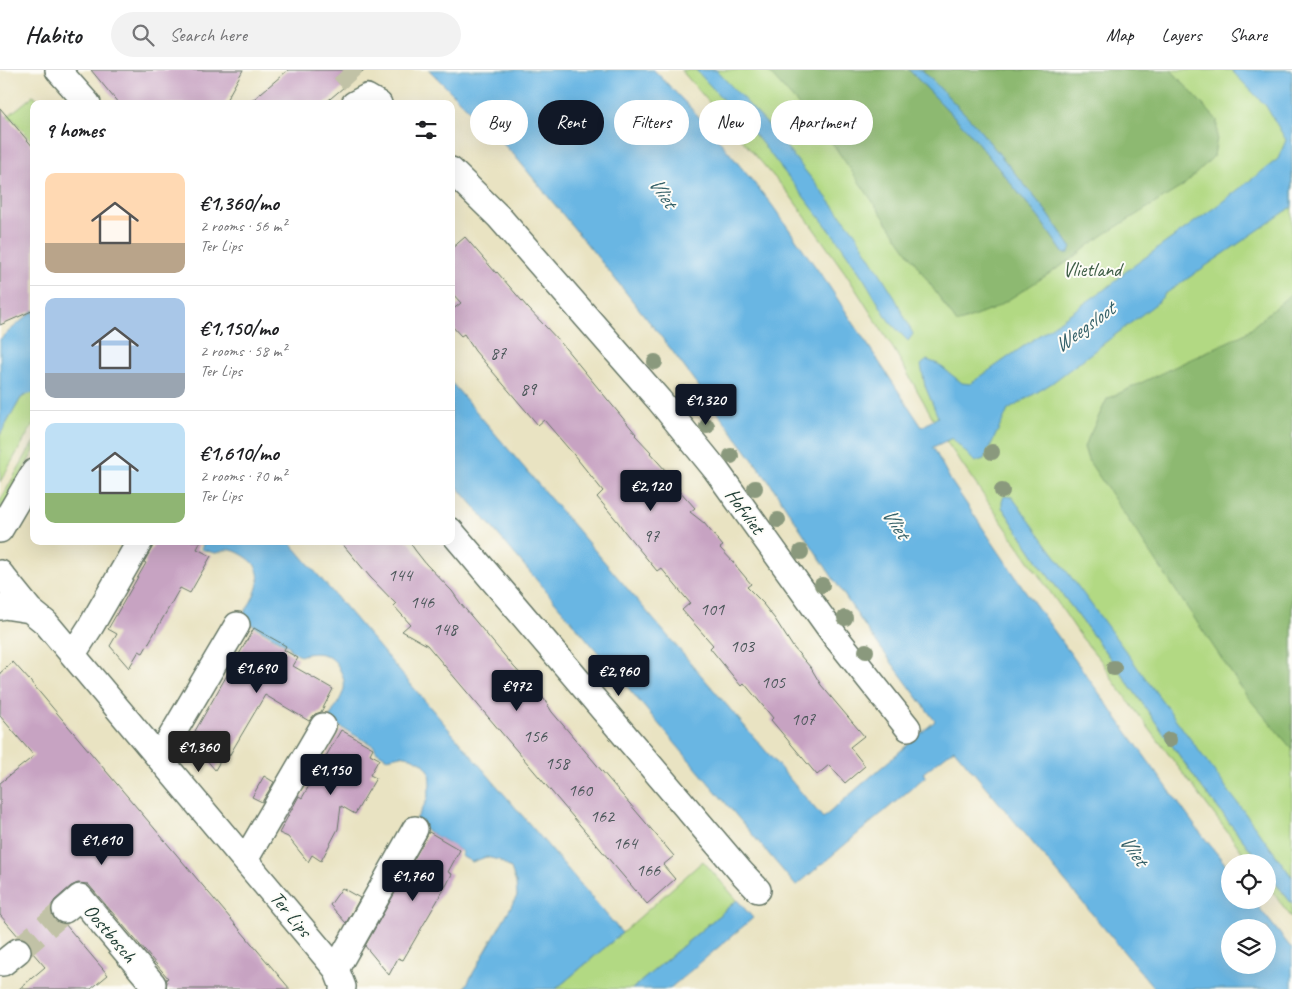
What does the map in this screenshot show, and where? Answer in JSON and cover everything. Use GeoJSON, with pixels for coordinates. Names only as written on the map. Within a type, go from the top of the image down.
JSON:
{"type":"FeatureCollection","features":[{"type":"Feature","properties":{"kind":"street"},"geometry":{"type":"LineString","coordinates":[[58,70],[84,100]]}},
{"type":"Feature","properties":{"kind":"street","name":"Hofvliet"},"geometry":{"type":"LineString","coordinates":[[455,174],[499,217],[670,414],[716,470],[835,636],[908,728]]}},
{"type":"Feature","properties":{"kind":"street"},"geometry":{"type":"LineString","coordinates":[[0,530],[30,479]]}},
{"type":"Feature","properties":{"kind":"street"},"geometry":{"type":"LineString","coordinates":[[455,536],[758,890]]}},
{"type":"Feature","properties":{"kind":"street"},"geometry":{"type":"LineString","coordinates":[[73,654],[138,545]]}},
{"type":"Feature","properties":{"kind":"street","name":"Ter Lips"},"geometry":{"type":"LineString","coordinates":[[0,573],[30,610],[46,623],[73,654],[245,860],[339,979],[415,830]]}},
{"type":"Feature","properties":{"kind":"street"},"geometry":{"type":"LineString","coordinates":[[0,607],[30,610]]}},
{"type":"Feature","properties":{"kind":"street"},"geometry":{"type":"LineString","coordinates":[[159,757],[237,625]]}},
{"type":"Feature","properties":{"kind":"street"},"geometry":{"type":"LineString","coordinates":[[245,860],[323,726]]}},
{"type":"Feature","properties":{"kind":"street","name":"Oostbosch"},"geometry":{"type":"LineString","coordinates":[[64,910],[80,897],[153,984]]}},
{"type":"Feature","properties":{"kind":"green space","name":"Vlietland"},"geometry":{"type":"Polygon","coordinates":[[[681,70],[1292,70],[1292,877],[1167,709],[1002,507],[1043,569],[1116,666],[1200,785],[1254,854],[1244,854],[1114,682],[1102,662],[1082,638],[946,441],[952,438],[975,461],[924,377],[925,386],[939,417],[934,420],[896,353],[846,274],[789,194],[746,145],[761,145],[761,100],[707,100],[681,70]]]}},
{"type":"Feature","properties":{"kind":"green space"},"geometry":{"type":"Polygon","coordinates":[[[767,70],[909,70],[969,132],[1039,218],[1064,254],[1071,247],[1046,211],[972,121],[922,70],[1171,70],[1217,120],[1217,138],[1214,156],[1183,186],[1105,234],[1072,259],[994,309],[957,323],[833,145],[873,145],[873,100],[794,100],[767,70]]]}},
{"type":"Feature","properties":{"kind":"green space"},"geometry":{"type":"Polygon","coordinates":[[[34,95],[38,100],[30,100],[30,138],[12,118],[0,128],[0,110],[7,117],[34,95]]]}},
{"type":"Feature","properties":{"kind":"green space"},"geometry":{"type":"Polygon","coordinates":[[[1292,293],[1292,749],[1246,695],[1088,460],[1084,447],[1107,399],[1244,334],[1292,293]]]}},
{"type":"Feature","properties":{"kind":"green space"},"geometry":{"type":"Polygon","coordinates":[[[30,394],[30,430],[0,482],[0,435],[21,398],[30,394]]]}},
{"type":"Feature","properties":{"kind":"green space"},"geometry":{"type":"Polygon","coordinates":[[[30,448],[30,458],[0,512],[0,501],[30,448]]]}},
{"type":"Feature","properties":{"kind":"green space"},"geometry":{"type":"Polygon","coordinates":[[[703,861],[737,900],[632,989],[556,989],[622,933],[703,861]]]}},
{"type":"Feature","properties":{"kind":"green space"},"geometry":{"type":"Polygon","coordinates":[[[1276,883],[1292,904],[1292,918],[1276,897],[1276,883]]]}},
{"type":"Feature","properties":{"kind":"water"},"geometry":{"type":"Polygon","coordinates":[[[429,70],[654,70],[683,100],[614,100],[614,145],[689,145],[689,106],[699,117],[699,145],[723,145],[772,205],[829,286],[922,427],[938,417],[925,386],[921,365],[927,360],[938,364],[962,383],[970,384],[1112,284],[1125,272],[1278,159],[1286,140],[1266,106],[1231,70],[1292,70],[1292,207],[1165,294],[1157,303],[1052,383],[1008,410],[984,459],[975,462],[952,438],[933,447],[951,481],[1024,589],[1195,826],[1221,859],[1221,909],[1260,909],[1268,919],[1221,919],[1221,974],[1276,974],[1276,929],[1292,949],[1292,989],[1155,989],[954,749],[923,773],[926,776],[796,886],[455,484],[455,387],[823,818],[935,721],[866,628],[770,483],[670,348],[515,156],[504,145],[528,145],[528,100],[470,100],[470,111],[429,70]]]}},
{"type":"Feature","properties":{"kind":"water"},"geometry":{"type":"Polygon","coordinates":[[[696,70],[716,70],[744,100],[723,100],[696,70]]]}},
{"type":"Feature","properties":{"kind":"water"},"geometry":{"type":"Polygon","coordinates":[[[909,70],[922,70],[972,121],[1046,211],[1071,247],[1069,253],[1064,254],[1039,218],[969,132],[909,70]]]}},
{"type":"Feature","properties":{"kind":"water"},"geometry":{"type":"Polygon","coordinates":[[[761,117],[771,128],[771,145],[785,145],[855,233],[893,294],[913,334],[908,341],[889,321],[839,242],[761,142],[761,117]]]}},
{"type":"Feature","properties":{"kind":"water"},"geometry":{"type":"Polygon","coordinates":[[[30,313],[30,394],[21,398],[0,435],[0,339],[30,313]]]}},
{"type":"Feature","properties":{"kind":"water"},"geometry":{"type":"Polygon","coordinates":[[[1004,496],[1012,497],[1275,854],[1254,854],[1200,785],[1116,666],[1043,569],[1002,507],[1004,496]]]}},
{"type":"Feature","properties":{"kind":"water"},"geometry":{"type":"Polygon","coordinates":[[[203,545],[292,545],[622,933],[556,989],[464,989],[517,896],[516,883],[511,869],[499,860],[486,857],[472,862],[461,856],[463,852],[414,823],[427,800],[430,784],[429,771],[423,763],[411,757],[400,755],[387,758],[376,751],[374,746],[328,720],[344,689],[344,679],[337,664],[323,654],[312,653],[300,656],[289,649],[290,647],[241,618],[254,595],[259,578],[253,563],[233,550],[216,553],[201,549],[203,545]]]}},
{"type":"Feature","properties":{"kind":"water"},"geometry":{"type":"Polygon","coordinates":[[[1276,855],[1292,877],[1292,904],[1276,883],[1276,855]]]}},
{"type":"Feature","properties":{"kind":"water"},"geometry":{"type":"Polygon","coordinates":[[[737,900],[753,918],[669,989],[632,989],[737,900]]]}},
{"type":"Feature","properties":{"kind":"building"},"geometry":{"type":"Polygon","coordinates":[[[91,70],[243,70],[226,100],[116,100],[91,70]]]}},
{"type":"Feature","properties":{"kind":"building"},"geometry":{"type":"Polygon","coordinates":[[[288,70],[364,70],[329,100],[253,100],[288,70]]]}},
{"type":"Feature","properties":{"kind":"building"},"geometry":{"type":"Polygon","coordinates":[[[0,108],[30,143],[30,312],[0,325],[0,108]]]}},
{"type":"Feature","properties":{"kind":"building"},"geometry":{"type":"Polygon","coordinates":[[[465,237],[561,343],[695,508],[690,512],[704,523],[723,546],[720,548],[751,584],[747,587],[764,604],[793,647],[811,668],[821,685],[864,736],[850,747],[865,766],[845,783],[829,765],[817,775],[771,720],[773,718],[744,683],[741,686],[710,648],[713,645],[682,610],[690,603],[661,568],[657,571],[597,497],[603,491],[574,455],[544,420],[538,425],[475,351],[464,334],[461,336],[455,329],[455,308],[461,303],[455,296],[455,246],[465,237]]]}},
{"type":"Feature","properties":{"kind":"building"},"geometry":{"type":"Polygon","coordinates":[[[153,545],[199,545],[197,549],[211,556],[190,593],[180,588],[143,653],[139,651],[129,668],[110,646],[117,634],[108,629],[146,563],[144,562],[153,545]]]}},
{"type":"Feature","properties":{"kind":"building"},"geometry":{"type":"Polygon","coordinates":[[[343,545],[412,545],[514,667],[544,699],[552,712],[674,856],[663,865],[675,879],[647,904],[427,645],[402,631],[410,624],[394,606],[396,604],[343,545]]]}},
{"type":"Feature","properties":{"kind":"building"},"geometry":{"type":"Polygon","coordinates":[[[254,628],[286,646],[284,650],[298,658],[293,666],[333,689],[321,712],[315,714],[309,721],[265,695],[229,756],[225,753],[215,770],[197,748],[204,736],[195,731],[254,628]]]}},
{"type":"Feature","properties":{"kind":"building"},"geometry":{"type":"Polygon","coordinates":[[[13,662],[290,989],[166,989],[166,979],[168,978],[88,884],[78,883],[71,886],[55,900],[51,906],[51,913],[54,920],[65,924],[108,975],[91,989],[19,989],[45,967],[32,952],[29,942],[19,937],[0,915],[0,783],[34,756],[0,716],[0,673],[13,662]]]}},
{"type":"Feature","properties":{"kind":"building"},"geometry":{"type":"Polygon","coordinates":[[[341,730],[373,748],[370,754],[379,759],[370,775],[376,778],[355,814],[341,806],[338,829],[321,861],[312,855],[308,862],[288,837],[279,833],[299,796],[302,798],[341,730]]]}},
{"type":"Feature","properties":{"kind":"building"},"geometry":{"type":"Polygon","coordinates":[[[264,776],[274,782],[262,802],[252,797],[264,776]]]}},
{"type":"Feature","properties":{"kind":"building"},"geometry":{"type":"Polygon","coordinates":[[[429,832],[460,850],[448,872],[452,874],[447,884],[403,960],[398,958],[389,975],[365,946],[429,832]]]}},
{"type":"Feature","properties":{"kind":"building"},"geometry":{"type":"Polygon","coordinates":[[[342,888],[360,898],[346,923],[330,905],[342,888]]]}},
{"type":"Feature","properties":{"kind":"tunnel"},"geometry":{"type":"LineString","coordinates":[[343,70],[353,81]]}},
{"type":"Feature","properties":{"kind":"tunnel"},"geometry":{"type":"LineString","coordinates":[[18,951],[65,910]]}},
{"type":"Feature","properties":{"kind":"water label","name":"Vliet"},"geometry":{"type":"Point","coordinates":[663,192]}},
{"type":"Feature","properties":{"kind":"water label","name":"Weegsloot"},"geometry":{"type":"Point","coordinates":[1084,327]}},
{"type":"Feature","properties":{"kind":"water label","name":"Vliet"},"geometry":{"type":"Point","coordinates":[896,523]}},
{"type":"Feature","properties":{"kind":"water label","name":"Vliet"},"geometry":{"type":"Point","coordinates":[1134,850]}}]}
